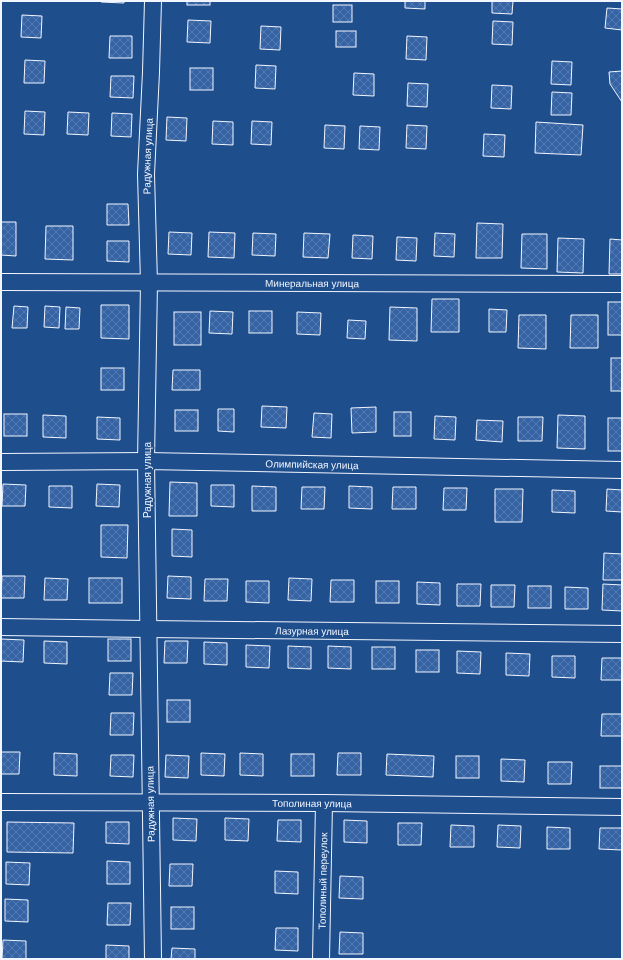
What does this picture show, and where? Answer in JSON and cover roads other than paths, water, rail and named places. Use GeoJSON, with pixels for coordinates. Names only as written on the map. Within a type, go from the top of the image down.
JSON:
{"type":"FeatureCollection","features":[{"type":"Feature","properties":{"kind":"street","name":"Радужная улица"},"geometry":{"type":"LineString","coordinates":[[152,959],[146,461],[149,283],[146,174],[154,1]]}},
{"type":"Feature","properties":{"kind":"street","name":"Минеральная улица"},"geometry":{"type":"LineString","coordinates":[[1,282],[622,284]]}},
{"type":"Feature","properties":{"kind":"street","name":"Олимпийская улица"},"geometry":{"type":"LineString","coordinates":[[1,462],[146,461],[622,470]]}},
{"type":"Feature","properties":{"kind":"street","name":"Лазурная улица"},"geometry":{"type":"LineString","coordinates":[[1,627],[622,634]]}},
{"type":"Feature","properties":{"kind":"street","name":"Тополиная улица"},"geometry":{"type":"LineString","coordinates":[[1,802],[324,803],[622,807]]}},
{"type":"Feature","properties":{"kind":"street","name":"Тополиный переулок"},"geometry":{"type":"LineString","coordinates":[[321,959],[324,803]]}}]}
